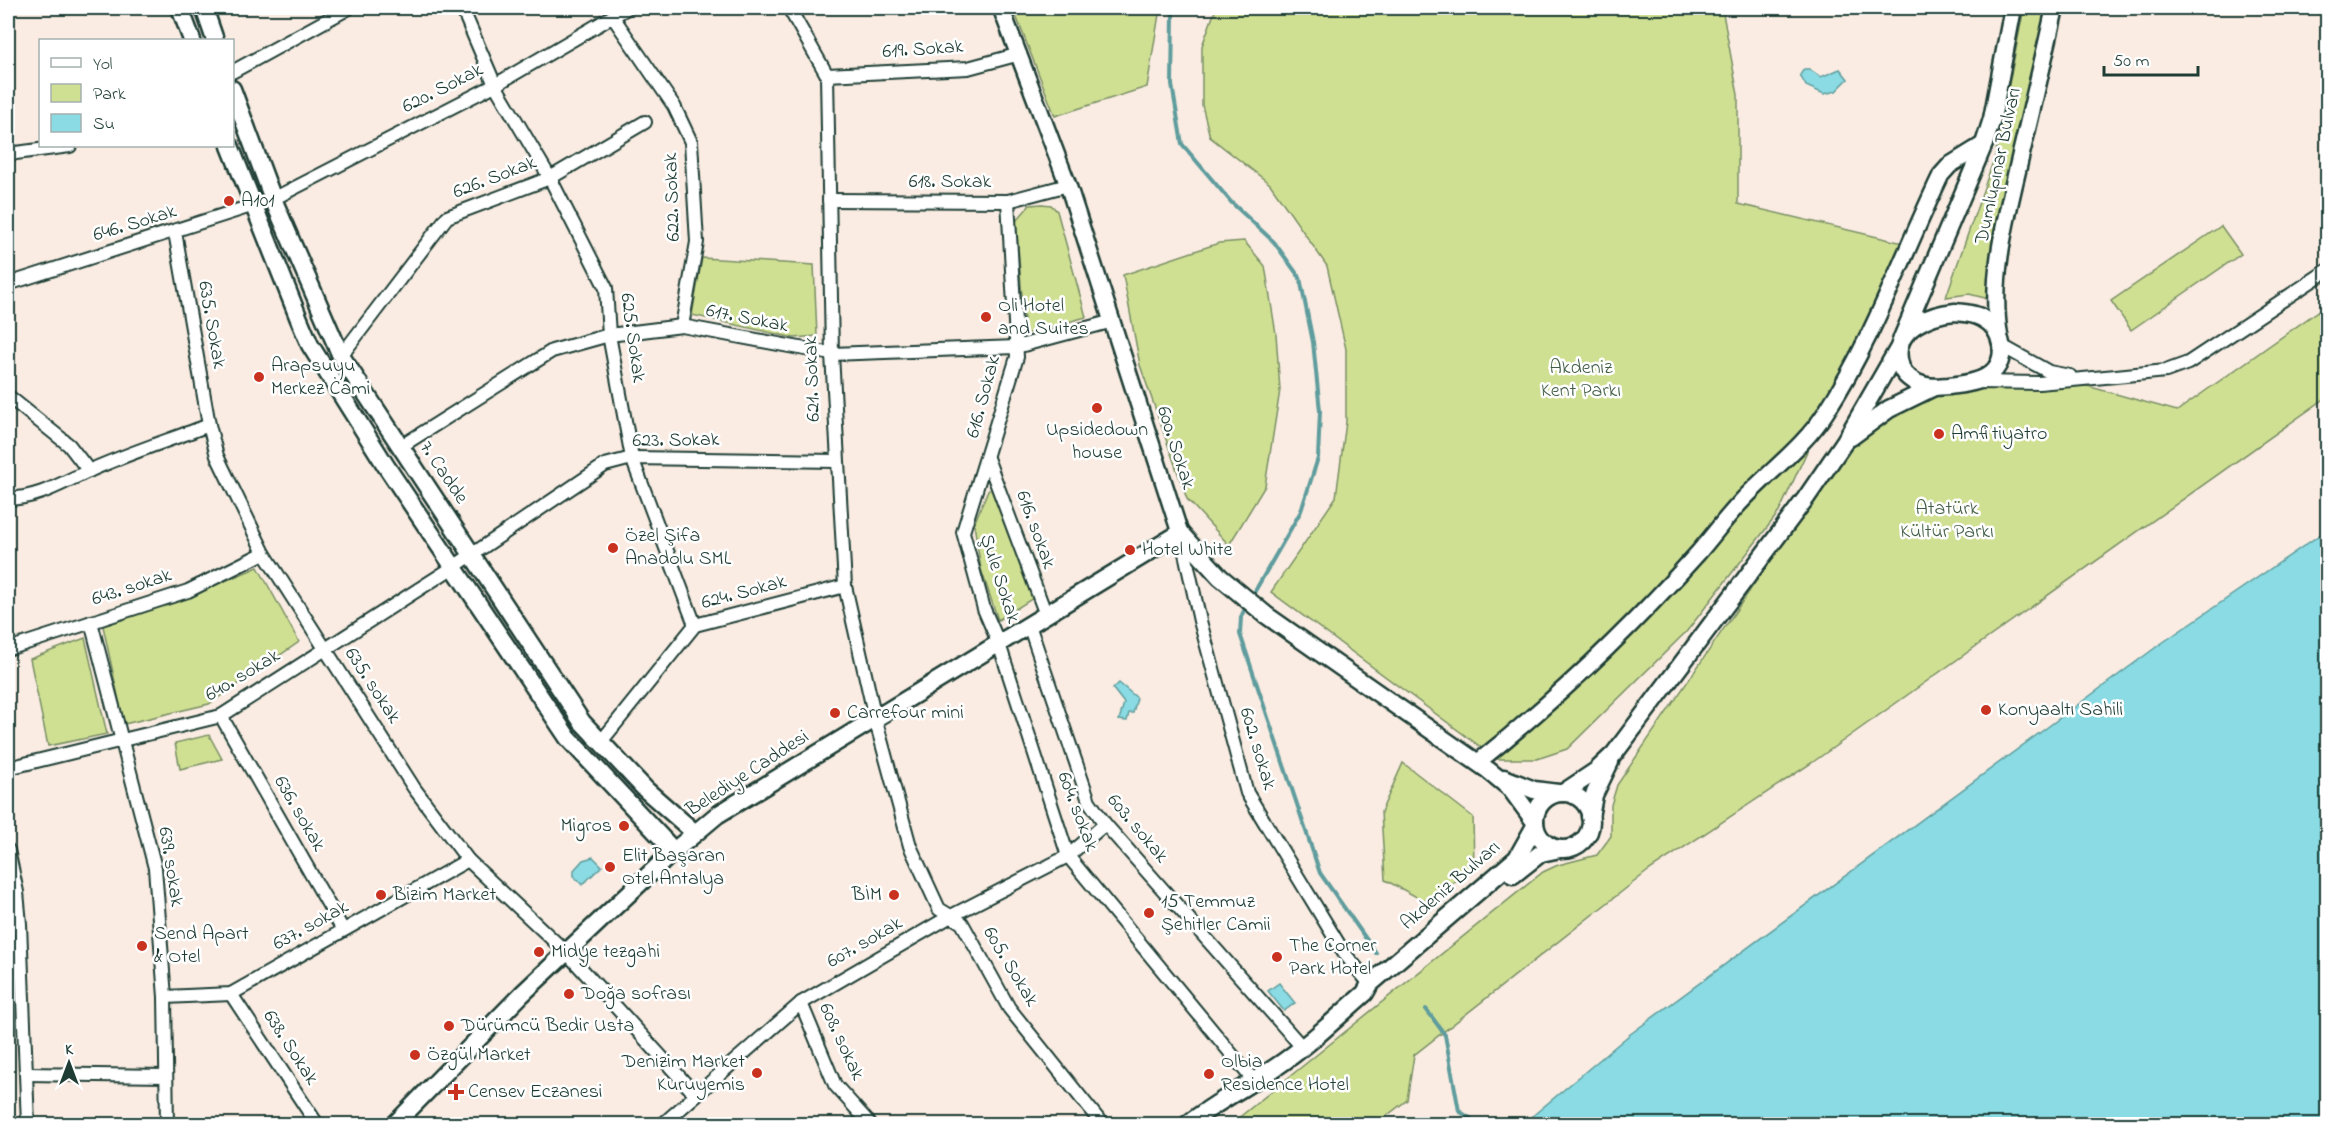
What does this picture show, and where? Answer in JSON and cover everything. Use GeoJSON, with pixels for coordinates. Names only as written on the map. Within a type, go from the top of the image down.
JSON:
{"type":"FeatureCollection","features":[{"type":"Feature","properties":{"kind":"main road"},"geometry":{"type":"LineString","coordinates":[[180,8],[192,39]]}},
{"type":"Feature","properties":{"kind":"main road"},"geometry":{"type":"LineString","coordinates":[[204,8],[215,39]]}},
{"type":"Feature","properties":{"kind":"main road","name":"Dumlupınar Bulvarı"},"geometry":{"type":"LineString","coordinates":[[1614,754],[1806,498],[1845,441],[1900,343],[1984,144],[1992,119],[2013,8]]}},
{"type":"Feature","properties":{"kind":"main road","name":"Dumlupınar Bulvarı"},"geometry":{"type":"LineString","coordinates":[[2000,340],[1996,316],[1997,287],[2010,203],[2055,8]]}},
{"type":"Feature","properties":{"kind":"main road","name":"7. Cadde"},"geometry":{"type":"LineString","coordinates":[[234,94],[273,199],[341,356],[576,713],[600,744],[694,833]]}},
{"type":"Feature","properties":{"kind":"main road"},"geometry":{"type":"LineString","coordinates":[[230,147],[252,206],[310,345],[386,466],[568,738],[674,851]]}},
{"type":"Feature","properties":{"kind":"main road"},"geometry":{"type":"LineString","coordinates":[[1955,312],[1982,317],[2000,340],[2002,357],[1996,368],[1988,375],[1973,382],[1934,387],[1920,385],[1904,373],[1900,343],[1907,330],[1927,319],[1955,312]]}},
{"type":"Feature","properties":{"kind":"main road"},"geometry":{"type":"LineString","coordinates":[[1845,441],[1889,409],[1934,387]]}},
{"type":"Feature","properties":{"kind":"main road","name":"600. Sokak"},"geometry":{"type":"LineString","coordinates":[[1180,532],[1220,577],[1266,615],[1483,766]]}},
{"type":"Feature","properties":{"kind":"main road","name":"Belediye Caddesi"},"geometry":{"type":"LineString","coordinates":[[395,1125],[522,994],[568,954],[674,851],[717,815],[1180,532]]}},
{"type":"Feature","properties":{"kind":"main road"},"geometry":{"type":"LineString","coordinates":[[1535,824],[1541,804],[1596,771],[1614,754]]}},
{"type":"Feature","properties":{"kind":"main road"},"geometry":{"type":"LineString","coordinates":[[1368,988],[1375,989],[1541,853],[1580,843],[1588,831],[1594,795],[1614,754]]}},
{"type":"Feature","properties":{"kind":"main road"},"geometry":{"type":"LineString","coordinates":[[1483,766],[1513,783],[1578,798],[1588,809],[1590,817]]}},
{"type":"Feature","properties":{"kind":"main road"},"geometry":{"type":"LineString","coordinates":[[1483,766],[1516,796],[1535,824],[1541,839],[1560,849]]}},
{"type":"Feature","properties":{"kind":"main road","name":"Akdeniz Bulvarı"},"geometry":{"type":"LineString","coordinates":[[1188,1125],[1217,1101],[1302,1047],[1517,858],[1535,824]]}},
{"type":"Feature","properties":{"kind":"street"},"geometry":{"type":"LineString","coordinates":[[234,71],[349,8]]}},
{"type":"Feature","properties":{"kind":"street","name":"625. Sokak"},"geometry":{"type":"LineString","coordinates":[[462,8],[495,85],[550,178],[606,288],[609,335],[632,458],[695,626]]}},
{"type":"Feature","properties":{"kind":"street","name":"620. Sokak"},"geometry":{"type":"LineString","coordinates":[[273,199],[495,85],[627,8]]}},
{"type":"Feature","properties":{"kind":"street","name":"621. Sokak"},"geometry":{"type":"LineString","coordinates":[[789,8],[827,75],[832,354],[836,461],[845,586],[875,718]]}},
{"type":"Feature","properties":{"kind":"street","name":"600. Sokak"},"geometry":{"type":"LineString","coordinates":[[1001,8],[1068,185],[1180,532]]}},
{"type":"Feature","properties":{"kind":"street","name":"622. Sokak"},"geometry":{"type":"LineString","coordinates":[[613,17],[674,106],[691,142],[697,242],[682,326]]}},
{"type":"Feature","properties":{"kind":"street","name":"619. Sokak"},"geometry":{"type":"LineString","coordinates":[[827,75],[968,68],[1020,54]]}},
{"type":"Feature","properties":{"kind":"street","name":"626. Sokak"},"geometry":{"type":"LineString","coordinates":[[341,356],[447,217],[550,178],[645,122]]}},
{"type":"Feature","properties":{"kind":"street"},"geometry":{"type":"LineString","coordinates":[[1483,766],[1514,733],[1628,627],[1700,551],[1738,505],[1814,429],[1862,347],[1902,268],[1941,175],[1950,165],[1984,144]]}},
{"type":"Feature","properties":{"kind":"street"},"geometry":{"type":"LineString","coordinates":[[8,154],[62,147]]}},
{"type":"Feature","properties":{"kind":"street","name":"618. Sokak"},"geometry":{"type":"LineString","coordinates":[[829,200],[1008,201],[1068,185]]}},
{"type":"Feature","properties":{"kind":"street","name":"646. Sokak"},"geometry":{"type":"LineString","coordinates":[[8,284],[273,199]]}},
{"type":"Feature","properties":{"kind":"street","name":"616. Sokak"},"geometry":{"type":"LineString","coordinates":[[987,458],[1017,357],[1008,201]]}},
{"type":"Feature","properties":{"kind":"street","name":"635. Sokak"},"geometry":{"type":"LineString","coordinates":[[175,232],[209,425]]}},
{"type":"Feature","properties":{"kind":"street"},"geometry":{"type":"LineString","coordinates":[[1973,382],[2020,384],[2163,371],[2188,363],[2328,270]]}},
{"type":"Feature","properties":{"kind":"street","name":"617. Sokak"},"geometry":{"type":"LineString","coordinates":[[400,447],[552,351],[609,335],[682,326],[832,354],[1016,347],[1113,321]]}},
{"type":"Feature","properties":{"kind":"street"},"geometry":{"type":"LineString","coordinates":[[2000,340],[2049,372],[2079,379]]}},
{"type":"Feature","properties":{"kind":"street"},"geometry":{"type":"LineString","coordinates":[[8,396],[69,445],[89,471]]}},
{"type":"Feature","properties":{"kind":"street"},"geometry":{"type":"LineString","coordinates":[[8,499],[41,494],[64,485],[89,471],[209,425]]}},
{"type":"Feature","properties":{"kind":"street","name":"635. sokak"},"geometry":{"type":"LineString","coordinates":[[209,425],[217,456],[264,553],[414,788],[468,860],[568,954],[695,1094]]}},
{"type":"Feature","properties":{"kind":"street","name":"623. Sokak"},"geometry":{"type":"LineString","coordinates":[[472,555],[605,465],[632,458],[836,461]]}},
{"type":"Feature","properties":{"kind":"street","name":"616. sokak"},"geometry":{"type":"LineString","coordinates":[[987,458],[1046,615]]}},
{"type":"Feature","properties":{"kind":"street","name":"Şule Sokak"},"geometry":{"type":"LineString","coordinates":[[987,458],[963,532],[984,609],[999,644]]}},
{"type":"Feature","properties":{"kind":"street","name":"602. sokak"},"geometry":{"type":"LineString","coordinates":[[1180,532],[1200,621],[1247,793],[1344,953],[1368,988]]}},
{"type":"Feature","properties":{"kind":"street","name":"643. sokak"},"geometry":{"type":"LineString","coordinates":[[8,649],[188,591],[264,553]]}},
{"type":"Feature","properties":{"kind":"street","name":"640. sokak"},"geometry":{"type":"LineString","coordinates":[[8,768],[221,716],[472,555]]}},
{"type":"Feature","properties":{"kind":"street","name":"624. Sokak"},"geometry":{"type":"LineString","coordinates":[[600,744],[695,626],[845,586]]}},
{"type":"Feature","properties":{"kind":"street","name":"639. sokak"},"geometry":{"type":"LineString","coordinates":[[91,622],[155,868],[165,997],[167,1125]]}},
{"type":"Feature","properties":{"kind":"street","name":"603. sokak"},"geometry":{"type":"LineString","coordinates":[[1029,625],[1089,801],[1105,824],[1302,1047]]}},
{"type":"Feature","properties":{"kind":"street","name":"604. sokak"},"geometry":{"type":"LineString","coordinates":[[999,644],[1068,856],[1253,1080]]}},
{"type":"Feature","properties":{"kind":"street","name":"636. sokak"},"geometry":{"type":"LineString","coordinates":[[221,716],[343,930]]}},
{"type":"Feature","properties":{"kind":"street","name":"605. Sokak"},"geometry":{"type":"LineString","coordinates":[[875,718],[910,846],[939,909],[962,923],[1009,1008],[1102,1125]]}},
{"type":"Feature","properties":{"kind":"street","name":"607. sokak"},"geometry":{"type":"LineString","coordinates":[[667,1123],[695,1094],[801,1003],[949,917],[1068,856],[1105,824]]}},
{"type":"Feature","properties":{"kind":"street"},"geometry":{"type":"LineString","coordinates":[[8,850],[17,892],[20,924],[28,1125]]}},
{"type":"Feature","properties":{"kind":"street","name":"637. sokak"},"geometry":{"type":"LineString","coordinates":[[165,997],[231,994],[468,860]]}},
{"type":"Feature","properties":{"kind":"street","name":"638. Sokak"},"geometry":{"type":"LineString","coordinates":[[231,994],[317,1125]]}},
{"type":"Feature","properties":{"kind":"street","name":"608. sokak"},"geometry":{"type":"LineString","coordinates":[[801,1003],[835,1085],[870,1125]]}},
{"type":"Feature","properties":{"kind":"street"},"geometry":{"type":"LineString","coordinates":[[26,1074],[166,1076]]}},
{"type":"Feature","properties":{"kind":"green space"},"geometry":{"type":"Polygon","coordinates":[[[1013,8],[1160,8],[1147,87],[1055,116],[1013,8]]]}},
{"type":"Feature","properties":{"kind":"green space","name":"Akdeniz Kent Parkı"},"geometry":{"type":"Polygon","coordinates":[[[1216,8],[1722,8],[1738,95],[1738,204],[1903,243],[1779,512],[1687,631],[1567,749],[1537,759],[1497,759],[1271,592],[1336,497],[1346,422],[1346,349],[1327,266],[1270,184],[1210,137],[1202,105],[1202,46],[1216,8]]]}},
{"type":"Feature","properties":{"kind":"green space"},"geometry":{"type":"Polygon","coordinates":[[[2024,8],[2046,8],[2005,195],[1989,299],[1969,294],[1946,297],[1995,156],[2024,8]]]}},
{"type":"Feature","properties":{"kind":"green space"},"geometry":{"type":"Polygon","coordinates":[[[1030,205],[1051,205],[1057,211],[1086,317],[1025,334],[1016,221],[1030,205]]]}},
{"type":"Feature","properties":{"kind":"green space"},"geometry":{"type":"Polygon","coordinates":[[[2221,226],[2241,254],[2131,330],[2111,301],[2221,226]]]}},
{"type":"Feature","properties":{"kind":"green space"},"geometry":{"type":"Polygon","coordinates":[[[1244,241],[1265,266],[1276,334],[1280,390],[1265,486],[1229,545],[1187,499],[1140,365],[1123,275],[1219,243],[1244,241]]]}},
{"type":"Feature","properties":{"kind":"green space"},"geometry":{"type":"Polygon","coordinates":[[[702,258],[814,265],[817,336],[794,338],[692,315],[702,258]]]}},
{"type":"Feature","properties":{"kind":"green space","name":"Atatürk Kültür Parkı"},"geometry":{"type":"Polygon","coordinates":[[[2327,305],[2327,397],[1813,762],[1648,871],[1414,1055],[1407,1100],[1376,1124],[1231,1124],[1543,872],[1558,865],[1597,855],[1611,836],[1611,805],[1617,785],[1830,473],[1854,443],[1880,422],[1939,394],[1967,390],[2087,386],[2177,411],[2327,305]]]}},
{"type":"Feature","properties":{"kind":"green space"},"geometry":{"type":"Polygon","coordinates":[[[994,489],[1035,597],[998,620],[981,569],[974,524],[988,490],[994,489]]]}},
{"type":"Feature","properties":{"kind":"green space"},"geometry":{"type":"Polygon","coordinates":[[[258,567],[299,642],[209,704],[124,724],[103,626],[192,595],[258,567]]]}},
{"type":"Feature","properties":{"kind":"green space"},"geometry":{"type":"Polygon","coordinates":[[[85,638],[107,734],[48,746],[30,659],[85,638]]]}},
{"type":"Feature","properties":{"kind":"green space"},"geometry":{"type":"Polygon","coordinates":[[[209,735],[222,759],[180,769],[175,743],[209,735]]]}},
{"type":"Feature","properties":{"kind":"green space"},"geometry":{"type":"Polygon","coordinates":[[[1403,763],[1473,817],[1474,870],[1424,901],[1385,880],[1381,812],[1403,763]]]}},
{"type":"Feature","properties":{"kind":"water"},"geometry":{"type":"Polygon","coordinates":[[[1804,69],[1809,69],[1821,77],[1840,69],[1848,79],[1836,91],[1824,94],[1806,86],[1800,75],[1804,69]]]}},
{"type":"Feature","properties":{"kind":"water"},"geometry":{"type":"Polygon","coordinates":[[[2327,530],[2327,1124],[1523,1124],[1629,1035],[2159,645],[2327,530]]]}},
{"type":"Feature","properties":{"kind":"water"},"geometry":{"type":"Polygon","coordinates":[[[1119,683],[1137,698],[1133,713],[1129,713],[1127,721],[1119,720],[1124,703],[1113,689],[1119,683]]]}},
{"type":"Feature","properties":{"kind":"water"},"geometry":{"type":"Polygon","coordinates":[[[593,857],[602,866],[582,885],[574,876],[574,870],[583,860],[593,857]]]}},
{"type":"Feature","properties":{"kind":"water"},"geometry":{"type":"Polygon","coordinates":[[[1279,983],[1295,1003],[1284,1011],[1268,991],[1279,983]]]}},
{"type":"Feature","properties":{"kind":"waterway"},"geometry":{"type":"LineString","coordinates":[[1178,8],[1173,13],[1172,85],[1182,144],[1231,202],[1274,242],[1300,278],[1313,342],[1320,411],[1318,458],[1301,511],[1251,598]]}},
{"type":"Feature","properties":{"kind":"waterway"},"geometry":{"type":"LineString","coordinates":[[1247,604],[1241,617],[1240,634],[1320,873],[1376,953]]}},
{"type":"Feature","properties":{"kind":"waterway"},"geometry":{"type":"LineString","coordinates":[[1426,1009],[1445,1035],[1459,1111],[1479,1124]]}},
{"type":"Feature","properties":{"kind":"place","name":"A101"},"geometry":{"type":"Point","coordinates":[229,201]}},
{"type":"Feature","properties":{"kind":"place","name":"Oli Hotel and Suites"},"geometry":{"type":"Point","coordinates":[986,317]}},
{"type":"Feature","properties":{"kind":"place","name":"Arapsuyu Merkez Cami"},"geometry":{"type":"Point","coordinates":[259,377]}},
{"type":"Feature","properties":{"kind":"place","name":"Upsidedown house"},"geometry":{"type":"Point","coordinates":[1097,408]}},
{"type":"Feature","properties":{"kind":"place","name":"Amfitiyatro"},"geometry":{"type":"Point","coordinates":[1939,434]}},
{"type":"Feature","properties":{"kind":"place","name":"Özel Şifa Anadolu SML"},"geometry":{"type":"Point","coordinates":[613,548]}},
{"type":"Feature","properties":{"kind":"place","name":"Hotel White"},"geometry":{"type":"Point","coordinates":[1130,550]}},
{"type":"Feature","properties":{"kind":"place","name":"Konyaaltı Sahili"},"geometry":{"type":"Point","coordinates":[1986,710]}},
{"type":"Feature","properties":{"kind":"place","name":"Carrefour mini"},"geometry":{"type":"Point","coordinates":[835,713]}},
{"type":"Feature","properties":{"kind":"place","name":"Migros"},"geometry":{"type":"Point","coordinates":[624,826]}},
{"type":"Feature","properties":{"kind":"place","name":"Elit Başaran Otel Antalya"},"geometry":{"type":"Point","coordinates":[610,867]}},
{"type":"Feature","properties":{"kind":"place","name":"Bizim Market"},"geometry":{"type":"Point","coordinates":[381,895]}},
{"type":"Feature","properties":{"kind":"place","name":"BİM"},"geometry":{"type":"Point","coordinates":[894,895]}},
{"type":"Feature","properties":{"kind":"place","name":"15 Temmuz Şehitler Camii"},"geometry":{"type":"Point","coordinates":[1149,913]}},
{"type":"Feature","properties":{"kind":"place","name":"Send Apart & Otel"},"geometry":{"type":"Point","coordinates":[142,946]}},
{"type":"Feature","properties":{"kind":"place","name":"Midye tezgahi"},"geometry":{"type":"Point","coordinates":[539,952]}},
{"type":"Feature","properties":{"kind":"place","name":"The Corner Park Hotel"},"geometry":{"type":"Point","coordinates":[1277,957]}},
{"type":"Feature","properties":{"kind":"place","name":"Doğa sofrası"},"geometry":{"type":"Point","coordinates":[569,994]}},
{"type":"Feature","properties":{"kind":"place","name":"Dürümcü Bedir Usta"},"geometry":{"type":"Point","coordinates":[449,1026]}},
{"type":"Feature","properties":{"kind":"place","name":"Özgül Market"},"geometry":{"type":"Point","coordinates":[415,1055]}},
{"type":"Feature","properties":{"kind":"place","name":"Denizim Market Kuruyemis"},"geometry":{"type":"Point","coordinates":[757,1073]}},
{"type":"Feature","properties":{"kind":"place","name":"Olbia Residence Hotel"},"geometry":{"type":"Point","coordinates":[1209,1074]}},
{"type":"Feature","properties":{"kind":"place","name":"Censev Eczanesi"},"geometry":{"type":"Point","coordinates":[456,1092]}}]}
